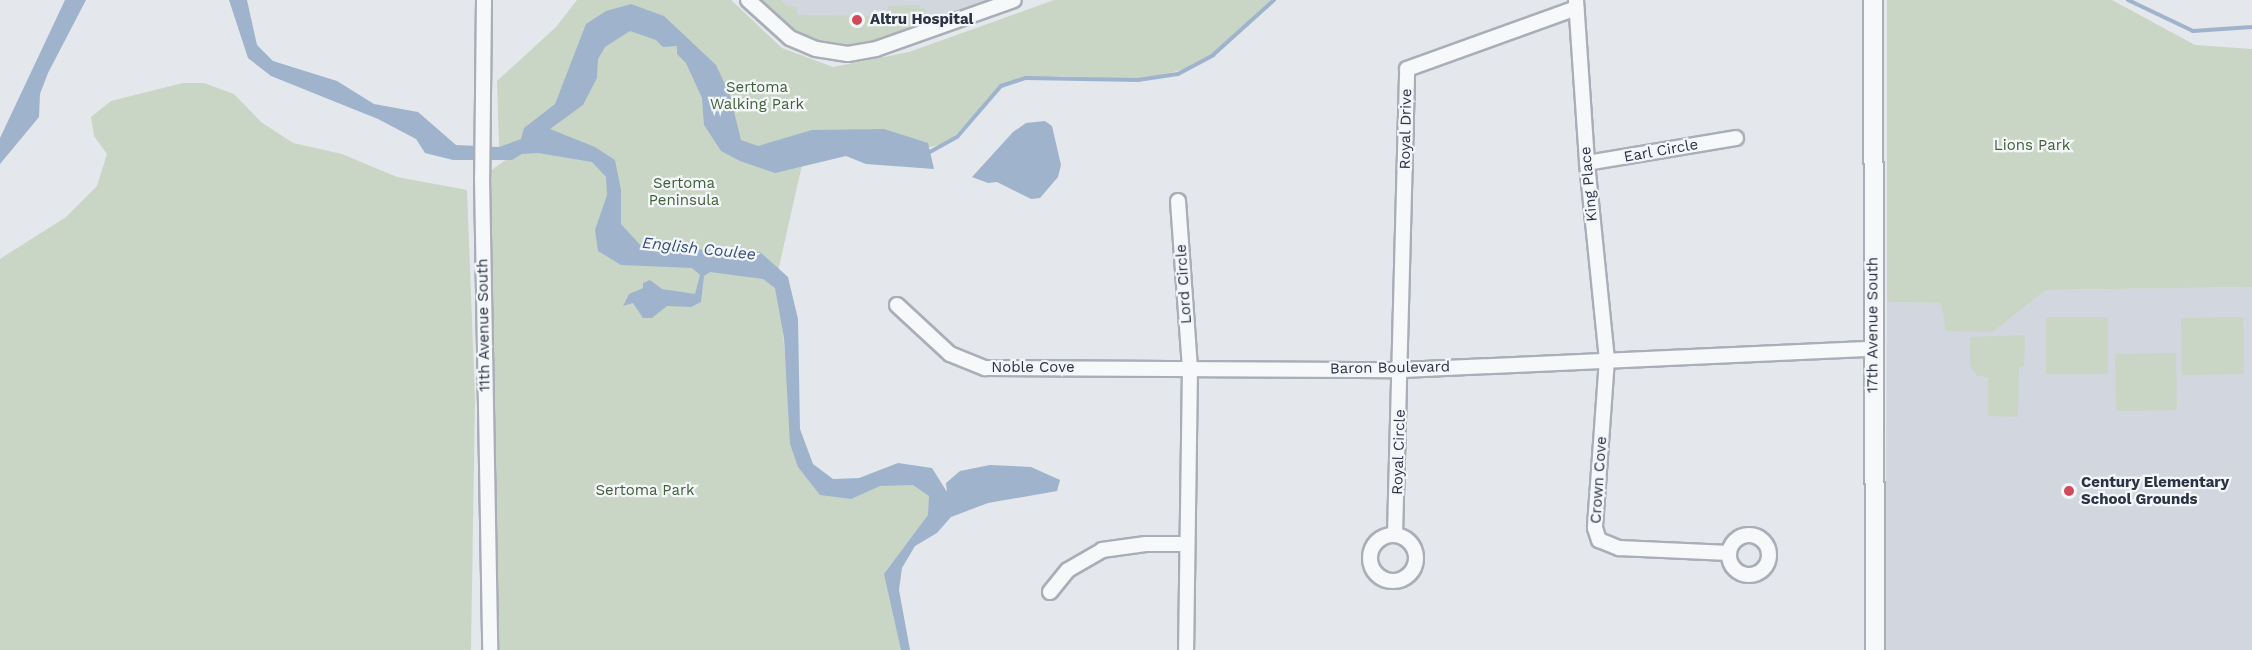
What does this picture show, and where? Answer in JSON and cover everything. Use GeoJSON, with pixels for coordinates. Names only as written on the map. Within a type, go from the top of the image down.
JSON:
{"type":"FeatureCollection","features":[{"type":"Feature","properties":{"kind":"street","name":"11th Avenue South"},"geometry":{"type":"LineString","coordinates":[[484,0],[482,171],[490,650]]}},
{"type":"Feature","properties":{"kind":"street"},"geometry":{"type":"LineString","coordinates":[[748,0],[790,38],[816,49],[848,54],[876,49],[1014,0]]}},
{"type":"Feature","properties":{"kind":"street","name":"17th Avenue South"},"geometry":{"type":"LineString","coordinates":[[1873,0],[1872,349],[1875,650]]}},
{"type":"Feature","properties":{"kind":"street","name":"King Place"},"geometry":{"type":"LineString","coordinates":[[1576,4],[1587,163],[1607,360]]}},
{"type":"Feature","properties":{"kind":"street","name":"Royal Drive"},"geometry":{"type":"LineString","coordinates":[[1402,370],[1407,69],[1576,4]]}},
{"type":"Feature","properties":{"kind":"street","name":"Earl Circle"},"geometry":{"type":"LineString","coordinates":[[1587,163],[1736,138]]}},
{"type":"Feature","properties":{"kind":"street","name":"Lord Circle"},"geometry":{"type":"LineString","coordinates":[[1178,201],[1190,368]]}},
{"type":"Feature","properties":{"kind":"street","name":"Noble Cove"},"geometry":{"type":"LineString","coordinates":[[897,305],[950,354],[984,368],[1190,368]]}},
{"type":"Feature","properties":{"kind":"street","name":"Baron Boulevard"},"geometry":{"type":"LineString","coordinates":[[1190,368],[1402,370],[1872,349]]}},
{"type":"Feature","properties":{"kind":"street","name":"Crown Cove"},"geometry":{"type":"LineString","coordinates":[[1607,360],[1595,528],[1599,540],[1619,548],[1729,553]]}},
{"type":"Feature","properties":{"kind":"street"},"geometry":{"type":"LineString","coordinates":[[1186,650],[1190,368]]}},
{"type":"Feature","properties":{"kind":"street","name":"Royal Circle"},"geometry":{"type":"LineString","coordinates":[[1395,535],[1402,370]]}},
{"type":"Feature","properties":{"kind":"street"},"geometry":{"type":"LineString","coordinates":[[1050,592],[1068,570],[1101,550],[1146,544],[1187,544]]}},
{"type":"Feature","properties":{"kind":"shaded area","name":"Altru Hospital"},"geometry":{"type":"Polygon","coordinates":[[[757,0],[993,0],[872,43],[757,0]]]}},
{"type":"Feature","properties":{"kind":"shaded area","name":"Century Elementary School Grounds"},"geometry":{"type":"Polygon","coordinates":[[[2252,287],[2252,650],[1885,650],[1887,302],[1942,303],[1945,310],[1993,332],[2046,290],[2252,287]]]}},
{"type":"Feature","properties":{"kind":"green space","name":"Sertoma Park"},"geometry":{"type":"Polygon","coordinates":[[[577,0],[731,0],[782,48],[833,67],[909,52],[1054,0],[1274,0],[1207,58],[1182,70],[1138,80],[1062,76],[1026,78],[1001,86],[948,143],[885,157],[807,143],[778,271],[791,431],[824,485],[925,473],[944,503],[905,550],[896,584],[906,650],[490,650],[482,177],[526,145],[499,147],[497,81],[556,27],[577,0]]]}},
{"type":"Feature","properties":{"kind":"green space","name":"Altru Hospital"},"geometry":{"type":"Polygon","coordinates":[[[757,0],[781,0],[786,6],[796,7],[798,15],[887,16],[888,6],[917,5],[926,10],[927,19],[926,24],[872,43],[832,45],[790,31],[757,0]]]}},
{"type":"Feature","properties":{"kind":"green space","name":"Lions Park"},"geometry":{"type":"Polygon","coordinates":[[[1887,0],[2112,0],[2195,45],[2252,49],[2252,287],[2046,290],[1993,332],[1946,331],[1941,303],[1887,302],[1887,0]]]}},
{"type":"Feature","properties":{"kind":"green space"},"geometry":{"type":"Polygon","coordinates":[[[183,83],[204,83],[234,94],[261,122],[293,143],[342,154],[397,177],[467,190],[475,399],[471,650],[0,650],[0,259],[66,217],[97,186],[107,154],[94,136],[91,117],[111,101],[183,83]]]}},
{"type":"Feature","properties":{"kind":"green space"},"geometry":{"type":"Polygon","coordinates":[[[2046,317],[2108,317],[2108,374],[2046,374],[2046,317]]]}},
{"type":"Feature","properties":{"kind":"green space"},"geometry":{"type":"Polygon","coordinates":[[[2243,317],[2244,374],[2182,375],[2181,318],[2243,317]]]}},
{"type":"Feature","properties":{"kind":"green space"},"geometry":{"type":"Polygon","coordinates":[[[2025,335],[2024,366],[2019,367],[2018,417],[1988,416],[1988,377],[1977,376],[1970,365],[1970,337],[2025,335]]]}},
{"type":"Feature","properties":{"kind":"green space"},"geometry":{"type":"Polygon","coordinates":[[[2176,353],[2177,410],[2116,411],[2115,354],[2176,353]]]}},
{"type":"Feature","properties":{"kind":"water"},"geometry":{"type":"Polygon","coordinates":[[[65,0],[86,0],[48,73],[40,94],[39,117],[0,164],[0,138],[65,0]]]}},
{"type":"Feature","properties":{"kind":"water"},"geometry":{"type":"Polygon","coordinates":[[[229,0],[247,0],[257,45],[273,61],[337,81],[374,104],[418,112],[456,145],[499,147],[521,139],[524,128],[555,104],[586,24],[606,11],[631,4],[664,16],[716,65],[730,95],[741,140],[758,146],[812,130],[884,129],[928,143],[934,169],[866,164],[846,156],[775,173],[740,161],[721,151],[704,125],[702,98],[686,63],[677,54],[677,46],[663,47],[656,40],[630,31],[605,47],[598,59],[597,78],[583,105],[550,129],[595,147],[615,160],[621,190],[621,224],[642,247],[760,252],[788,277],[798,319],[800,429],[813,464],[833,479],[859,478],[898,463],[932,468],[947,492],[946,483],[960,471],[990,465],[1031,467],[1060,480],[1057,491],[988,503],[951,517],[937,533],[915,546],[902,568],[899,590],[910,650],[901,650],[884,574],[928,515],[929,496],[913,485],[880,486],[851,499],[820,495],[798,467],[790,444],[784,338],[775,288],[763,279],[710,272],[704,276],[701,302],[691,307],[667,306],[652,318],[643,318],[633,303],[623,306],[629,294],[643,288],[643,283],[650,280],[662,289],[695,294],[700,275],[692,268],[621,265],[598,251],[595,230],[607,195],[606,177],[592,162],[538,153],[522,154],[512,160],[453,160],[425,153],[416,139],[378,119],[271,76],[248,58],[229,0]]]}},
{"type":"Feature","properties":{"kind":"water"},"geometry":{"type":"Polygon","coordinates":[[[1045,121],[1052,126],[1061,165],[1058,177],[1040,198],[1031,199],[997,182],[988,183],[972,177],[1013,132],[1026,123],[1045,121]]]}},
{"type":"Feature","properties":{"kind":"waterway"},"geometry":{"type":"LineString","coordinates":[[928,153],[957,137],[1001,86],[1026,78],[1138,80],[1178,74],[1213,55],[1274,0]]}},
{"type":"Feature","properties":{"kind":"waterway"},"geometry":{"type":"LineString","coordinates":[[2128,0],[2193,31],[2252,27]]}},
{"type":"Feature","properties":{"kind":"place","name":"Altru Hospital"},"geometry":{"type":"Point","coordinates":[857,20]}},
{"type":"Feature","properties":{"kind":"place","name":"Century Elementary School Grounds"},"geometry":{"type":"Point","coordinates":[2069,491]}},
{"type":"Feature","properties":{"kind":"park label","name":"Sertoma Walking Park"},"geometry":{"type":"Point","coordinates":[757,96]}},
{"type":"Feature","properties":{"kind":"park label","name":"Sertoma Peninsula"},"geometry":{"type":"Point","coordinates":[684,192]}},
{"type":"Feature","properties":{"kind":"water label","name":"English Coulee"},"geometry":{"type":"Point","coordinates":[699,249]}}]}
